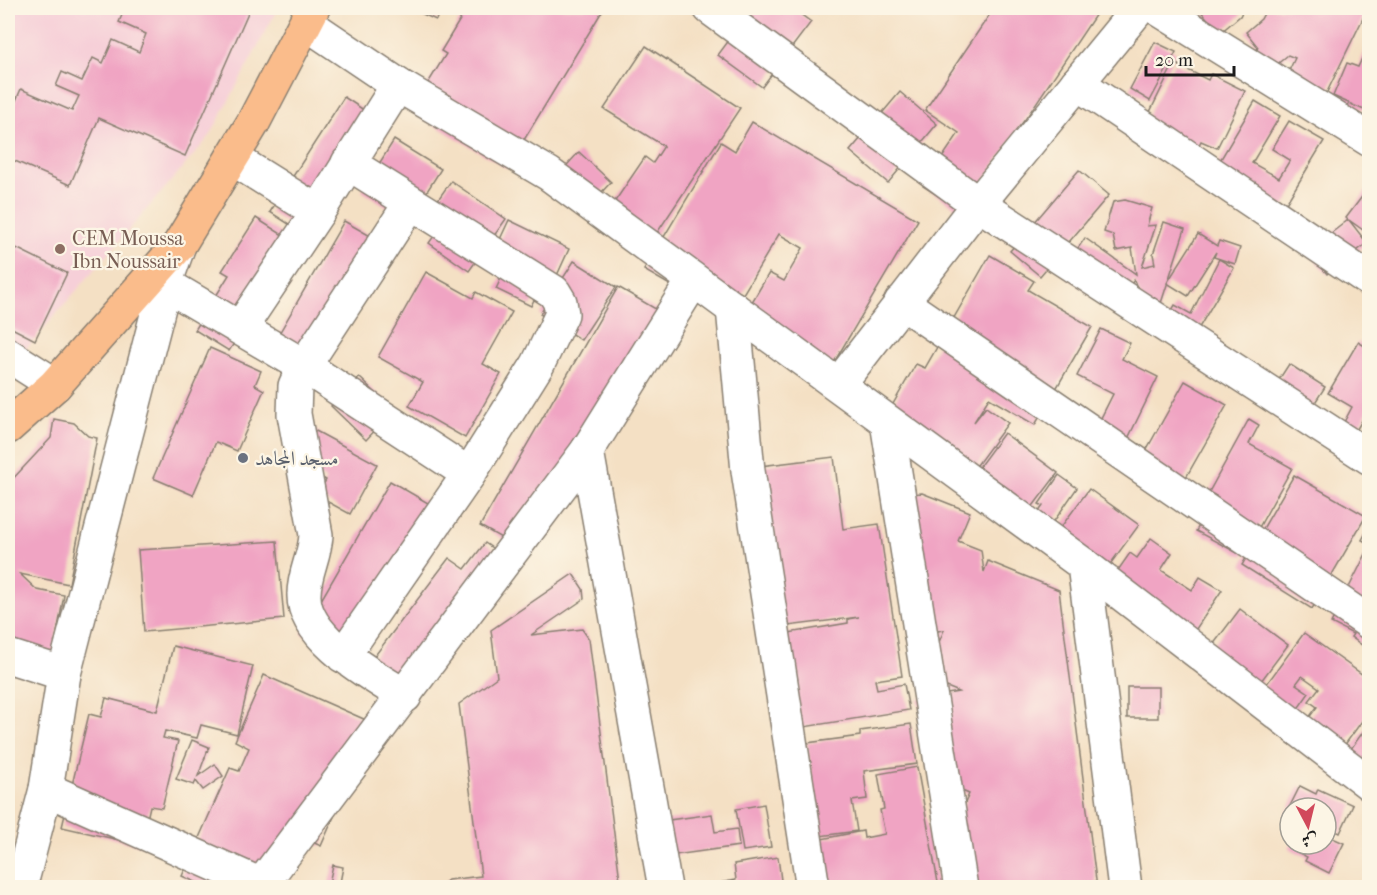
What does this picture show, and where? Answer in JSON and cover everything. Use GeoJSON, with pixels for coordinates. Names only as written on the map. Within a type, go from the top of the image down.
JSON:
{"type":"FeatureCollection","features":[{"type":"Feature","properties":{"kind":"main road"},"geometry":{"type":"LineString","coordinates":[[8,427],[55,385],[179,245],[232,158],[310,15]]}},
{"type":"Feature","properties":{"kind":"street"},"geometry":{"type":"LineString","coordinates":[[710,8],[978,204],[1370,458]]}},
{"type":"Feature","properties":{"kind":"street"},"geometry":{"type":"LineString","coordinates":[[839,384],[978,204],[1139,8]]}},
{"type":"Feature","properties":{"kind":"street"},"geometry":{"type":"LineString","coordinates":[[1157,8],[1370,140]]}},
{"type":"Feature","properties":{"kind":"street"},"geometry":{"type":"LineString","coordinates":[[310,15],[398,85],[549,174],[693,281],[839,384],[887,422],[1084,565],[1370,784]]}},
{"type":"Feature","properties":{"kind":"street"},"geometry":{"type":"LineString","coordinates":[[1077,83],[1370,280]]}},
{"type":"Feature","properties":{"kind":"street"},"geometry":{"type":"LineString","coordinates":[[241,327],[318,212],[398,85]]}},
{"type":"Feature","properties":{"kind":"street"},"geometry":{"type":"LineString","coordinates":[[232,158],[318,212]]}},
{"type":"Feature","properties":{"kind":"street"},"geometry":{"type":"LineString","coordinates":[[343,656],[469,474],[554,336],[562,314],[560,302],[554,292],[410,204],[348,163]]}},
{"type":"Feature","properties":{"kind":"street"},"geometry":{"type":"LineString","coordinates":[[405,696],[343,656],[308,617],[304,604],[305,583],[315,553],[316,535],[294,414],[295,386],[304,366],[410,204]]}},
{"type":"Feature","properties":{"kind":"street"},"geometry":{"type":"LineString","coordinates":[[20,888],[46,789],[64,674],[165,284],[179,245]]}},
{"type":"Feature","properties":{"kind":"street"},"geometry":{"type":"LineString","coordinates":[[46,789],[263,887],[587,452],[693,281]]}},
{"type":"Feature","properties":{"kind":"street"},"geometry":{"type":"LineString","coordinates":[[165,284],[304,366],[469,474]]}},
{"type":"Feature","properties":{"kind":"street"},"geometry":{"type":"LineString","coordinates":[[901,302],[1370,623]]}},
{"type":"Feature","properties":{"kind":"street"},"geometry":{"type":"LineString","coordinates":[[733,308],[748,471],[813,888]]}},
{"type":"Feature","properties":{"kind":"street"},"geometry":{"type":"LineString","coordinates":[[8,355],[55,385]]}},
{"type":"Feature","properties":{"kind":"street"},"geometry":{"type":"LineString","coordinates":[[887,422],[961,888]]}},
{"type":"Feature","properties":{"kind":"street"},"geometry":{"type":"LineString","coordinates":[[587,452],[665,888]]}},
{"type":"Feature","properties":{"kind":"street"},"geometry":{"type":"LineString","coordinates":[[1084,565],[1125,888]]}},
{"type":"Feature","properties":{"kind":"street"},"geometry":{"type":"LineString","coordinates":[[8,656],[64,674]]}},
{"type":"Feature","properties":{"kind":"shaded area","name":"CEM Moussa Ibn Noussair"},"geometry":{"type":"Polygon","coordinates":[[[8,8],[278,8],[210,136],[12,365],[8,362],[8,8]]]}},
{"type":"Feature","properties":{"kind":"building"},"geometry":{"type":"Polygon","coordinates":[[[125,8],[250,8],[185,156],[99,118],[70,185],[8,158],[8,119],[21,89],[72,111],[79,96],[56,86],[62,72],[82,81],[93,58],[103,63],[113,40],[139,52],[146,34],[119,22],[125,8]]]}},
{"type":"Feature","properties":{"kind":"building"},"geometry":{"type":"Polygon","coordinates":[[[409,8],[441,8],[436,20],[409,8]]]}},
{"type":"Feature","properties":{"kind":"building"},"geometry":{"type":"Polygon","coordinates":[[[467,8],[604,8],[507,168],[411,111],[446,54],[441,51],[467,8]]]}},
{"type":"Feature","properties":{"kind":"building"},"geometry":{"type":"Polygon","coordinates":[[[753,8],[792,8],[811,22],[762,87],[718,55],[753,8]]]}},
{"type":"Feature","properties":{"kind":"building"},"geometry":{"type":"Polygon","coordinates":[[[994,8],[1100,8],[963,212],[923,186],[959,133],[925,110],[994,8]]]}},
{"type":"Feature","properties":{"kind":"building"},"geometry":{"type":"Polygon","coordinates":[[[1198,8],[1244,8],[1240,16],[1220,33],[1198,8]]]}},
{"type":"Feature","properties":{"kind":"building"},"geometry":{"type":"Polygon","coordinates":[[[1267,8],[1368,8],[1326,94],[1287,75],[1295,58],[1288,55],[1268,72],[1254,56],[1258,47],[1246,32],[1261,19],[1267,8]]]}},
{"type":"Feature","properties":{"kind":"building"},"geometry":{"type":"Polygon","coordinates":[[[1370,41],[1370,99],[1364,110],[1333,96],[1347,63],[1358,67],[1370,41]]]}},
{"type":"Feature","properties":{"kind":"building"},"geometry":{"type":"Polygon","coordinates":[[[1155,42],[1176,52],[1150,101],[1130,89],[1155,42]]]}},
{"type":"Feature","properties":{"kind":"building"},"geometry":{"type":"Polygon","coordinates":[[[646,46],[740,108],[651,242],[607,213],[645,157],[653,163],[664,146],[604,109],[646,46]]]}},
{"type":"Feature","properties":{"kind":"building"},"geometry":{"type":"Polygon","coordinates":[[[1174,63],[1208,80],[1211,74],[1245,91],[1217,148],[1201,141],[1187,169],[1148,116],[1174,63]]]}},
{"type":"Feature","properties":{"kind":"building"},"geometry":{"type":"Polygon","coordinates":[[[900,92],[937,124],[888,183],[850,151],[900,92]]]}},
{"type":"Feature","properties":{"kind":"building"},"geometry":{"type":"Polygon","coordinates":[[[344,97],[379,120],[306,235],[270,212],[344,97]]]}},
{"type":"Feature","properties":{"kind":"building"},"geometry":{"type":"Polygon","coordinates":[[[1255,101],[1280,116],[1252,163],[1279,178],[1290,160],[1272,149],[1289,121],[1324,141],[1273,225],[1205,186],[1255,101]]]}},
{"type":"Feature","properties":{"kind":"building"},"geometry":{"type":"Polygon","coordinates":[[[752,122],[918,220],[826,376],[739,324],[769,273],[784,281],[803,248],[779,234],[728,319],[644,270],[721,142],[735,151],[752,122]]]}},
{"type":"Feature","properties":{"kind":"building"},"geometry":{"type":"Polygon","coordinates":[[[394,140],[441,169],[409,220],[362,191],[394,140]]]}},
{"type":"Feature","properties":{"kind":"building"},"geometry":{"type":"Polygon","coordinates":[[[579,152],[611,182],[589,206],[557,176],[579,152]]]}},
{"type":"Feature","properties":{"kind":"building"},"geometry":{"type":"Polygon","coordinates":[[[1079,170],[1109,195],[1040,276],[1010,251],[1079,170]]]}},
{"type":"Feature","properties":{"kind":"building"},"geometry":{"type":"Polygon","coordinates":[[[451,181],[506,219],[469,271],[429,243],[439,229],[425,218],[451,181]]]}},
{"type":"Feature","properties":{"kind":"building"},"geometry":{"type":"Polygon","coordinates":[[[1370,186],[1370,235],[1349,220],[1367,243],[1327,274],[1308,251],[1348,220],[1346,218],[1370,186]]]}},
{"type":"Feature","properties":{"kind":"building"},"geometry":{"type":"Polygon","coordinates":[[[1125,200],[1152,208],[1147,226],[1156,225],[1142,267],[1155,264],[1153,254],[1164,222],[1185,229],[1153,328],[1134,280],[1113,309],[1061,272],[1085,238],[1136,274],[1132,248],[1116,251],[1113,235],[1104,232],[1113,202],[1125,200]]]}},
{"type":"Feature","properties":{"kind":"building"},"geometry":{"type":"Polygon","coordinates":[[[256,218],[297,244],[229,351],[195,330],[229,275],[222,271],[256,218]]]}},
{"type":"Feature","properties":{"kind":"building"},"geometry":{"type":"Polygon","coordinates":[[[509,220],[569,249],[554,282],[545,277],[531,306],[496,289],[503,274],[487,267],[509,220]]]}},
{"type":"Feature","properties":{"kind":"building"},"geometry":{"type":"Polygon","coordinates":[[[344,221],[381,242],[306,372],[269,351],[344,221]]]}},
{"type":"Feature","properties":{"kind":"building"},"geometry":{"type":"Polygon","coordinates":[[[1198,234],[1217,246],[1219,241],[1240,248],[1235,264],[1214,257],[1216,252],[1188,296],[1167,283],[1198,234]]]}},
{"type":"Feature","properties":{"kind":"building"},"geometry":{"type":"Polygon","coordinates":[[[8,244],[67,273],[35,340],[8,326],[8,244]]]}},
{"type":"Feature","properties":{"kind":"building"},"geometry":{"type":"Polygon","coordinates":[[[990,255],[1034,281],[1028,290],[1092,327],[1035,425],[989,398],[974,422],[986,407],[1008,423],[969,476],[885,418],[916,364],[925,368],[990,255]]]}},
{"type":"Feature","properties":{"kind":"building"},"geometry":{"type":"Polygon","coordinates":[[[1219,259],[1234,268],[1186,350],[1158,334],[1175,305],[1191,314],[1219,259]]]}},
{"type":"Feature","properties":{"kind":"building"},"geometry":{"type":"Polygon","coordinates":[[[574,261],[616,287],[581,340],[540,314],[574,261]]]}},
{"type":"Feature","properties":{"kind":"building"},"geometry":{"type":"Polygon","coordinates":[[[426,272],[473,298],[476,292],[512,312],[483,364],[501,374],[465,438],[409,406],[423,382],[378,357],[426,272]]]}},
{"type":"Feature","properties":{"kind":"building"},"geometry":{"type":"Polygon","coordinates":[[[618,287],[666,315],[528,553],[480,526],[618,287]]]}},
{"type":"Feature","properties":{"kind":"building"},"geometry":{"type":"Polygon","coordinates":[[[1101,329],[1130,343],[1122,359],[1158,377],[1118,459],[1088,444],[1113,394],[1077,376],[1101,329]]]}},
{"type":"Feature","properties":{"kind":"building"},"geometry":{"type":"Polygon","coordinates":[[[1358,342],[1370,349],[1370,407],[1354,434],[1342,426],[1352,407],[1328,393],[1358,342]]]}},
{"type":"Feature","properties":{"kind":"building"},"geometry":{"type":"Polygon","coordinates":[[[210,348],[261,371],[255,385],[264,390],[237,451],[216,442],[193,495],[153,478],[210,348]]]}},
{"type":"Feature","properties":{"kind":"building"},"geometry":{"type":"Polygon","coordinates":[[[1289,364],[1325,387],[1307,415],[1271,392],[1289,364]]]}},
{"type":"Feature","properties":{"kind":"building"},"geometry":{"type":"Polygon","coordinates":[[[359,377],[394,410],[366,440],[331,406],[359,377]]]}},
{"type":"Feature","properties":{"kind":"building"},"geometry":{"type":"Polygon","coordinates":[[[1185,381],[1227,405],[1176,495],[1134,472],[1185,381]]]}},
{"type":"Feature","properties":{"kind":"building"},"geometry":{"type":"Polygon","coordinates":[[[54,419],[74,423],[88,436],[97,438],[69,584],[20,574],[37,590],[64,595],[50,671],[8,663],[8,484],[51,438],[54,419]]]}},
{"type":"Feature","properties":{"kind":"building"},"geometry":{"type":"Polygon","coordinates":[[[1249,419],[1259,425],[1249,444],[1292,468],[1243,556],[1196,531],[1216,496],[1209,492],[1249,419]]]}},
{"type":"Feature","properties":{"kind":"building"},"geometry":{"type":"Polygon","coordinates":[[[314,430],[377,464],[350,514],[317,496],[326,480],[311,471],[303,449],[314,430]]]}},
{"type":"Feature","properties":{"kind":"building"},"geometry":{"type":"Polygon","coordinates":[[[1004,433],[1058,473],[1021,522],[967,483],[1004,433]]]}},
{"type":"Feature","properties":{"kind":"building"},"geometry":{"type":"Polygon","coordinates":[[[834,457],[843,529],[879,524],[902,676],[875,680],[877,689],[904,684],[909,710],[798,728],[782,634],[848,623],[848,619],[859,617],[780,627],[760,466],[834,457]]]}},
{"type":"Feature","properties":{"kind":"building"},"geometry":{"type":"Polygon","coordinates":[[[1059,475],[1077,488],[1041,540],[1026,530],[1043,506],[1039,504],[1059,475]]]}},
{"type":"Feature","properties":{"kind":"building"},"geometry":{"type":"Polygon","coordinates":[[[1294,475],[1366,516],[1312,609],[1242,565],[1294,475]]]}},
{"type":"Feature","properties":{"kind":"building"},"geometry":{"type":"Polygon","coordinates":[[[390,481],[452,517],[417,579],[390,564],[410,577],[394,614],[372,604],[338,654],[302,633],[390,481]]]}},
{"type":"Feature","properties":{"kind":"building"},"geometry":{"type":"Polygon","coordinates":[[[1089,489],[1139,525],[1097,582],[1047,546],[1089,489]]]}},
{"type":"Feature","properties":{"kind":"building"},"geometry":{"type":"Polygon","coordinates":[[[922,493],[970,512],[958,541],[981,550],[984,572],[988,561],[1059,590],[1097,888],[965,888],[956,824],[969,794],[955,788],[917,699],[959,692],[937,683],[933,657],[944,630],[924,633],[911,494],[922,493]]]}},
{"type":"Feature","properties":{"kind":"building"},"geometry":{"type":"Polygon","coordinates":[[[1370,525],[1370,544],[1362,540],[1370,525]]]}},
{"type":"Feature","properties":{"kind":"building"},"geometry":{"type":"Polygon","coordinates":[[[1151,538],[1172,553],[1161,570],[1192,590],[1200,577],[1222,590],[1182,650],[1100,596],[1130,553],[1137,558],[1151,538]]]}},
{"type":"Feature","properties":{"kind":"building"},"geometry":{"type":"Polygon","coordinates":[[[277,541],[284,619],[144,632],[138,550],[277,541]]]}},
{"type":"Feature","properties":{"kind":"building"},"geometry":{"type":"Polygon","coordinates":[[[485,543],[509,560],[410,691],[370,662],[449,558],[465,569],[485,543]]]}},
{"type":"Feature","properties":{"kind":"building"},"geometry":{"type":"Polygon","coordinates":[[[1370,546],[1370,651],[1351,637],[1353,634],[1331,623],[1370,546]]]}},
{"type":"Feature","properties":{"kind":"building"},"geometry":{"type":"Polygon","coordinates":[[[573,574],[583,589],[584,599],[531,635],[582,629],[589,639],[621,888],[438,888],[448,880],[481,876],[459,704],[497,677],[491,630],[573,574]]]}},
{"type":"Feature","properties":{"kind":"building"},"geometry":{"type":"Polygon","coordinates":[[[1240,609],[1288,645],[1243,705],[1194,670],[1240,609]]]}},
{"type":"Feature","properties":{"kind":"building"},"geometry":{"type":"Polygon","coordinates":[[[1304,633],[1370,680],[1370,710],[1336,757],[1299,731],[1317,707],[1309,701],[1319,688],[1302,676],[1296,684],[1309,693],[1285,727],[1252,704],[1304,633]]]}},
{"type":"Feature","properties":{"kind":"building"},"geometry":{"type":"Polygon","coordinates":[[[173,646],[253,666],[237,734],[201,725],[197,738],[165,731],[163,738],[178,741],[162,808],[150,806],[141,845],[62,827],[89,714],[101,717],[106,698],[157,711],[173,646]]]}},
{"type":"Feature","properties":{"kind":"building"},"geometry":{"type":"Polygon","coordinates":[[[264,675],[375,724],[321,846],[301,837],[279,888],[209,888],[182,876],[230,768],[239,771],[249,748],[235,741],[264,675]]]}},
{"type":"Feature","properties":{"kind":"building"},"geometry":{"type":"Polygon","coordinates":[[[1127,687],[1158,687],[1158,718],[1127,718],[1127,687]]]}},
{"type":"Feature","properties":{"kind":"building"},"geometry":{"type":"Polygon","coordinates":[[[1370,722],[1370,789],[1338,767],[1370,722]]]}},
{"type":"Feature","properties":{"kind":"building"},"geometry":{"type":"Polygon","coordinates":[[[911,724],[917,764],[864,771],[867,799],[852,801],[857,831],[820,836],[807,743],[860,736],[860,731],[911,724]]]}},
{"type":"Feature","properties":{"kind":"building"},"geometry":{"type":"Polygon","coordinates":[[[192,740],[209,747],[198,776],[215,764],[223,776],[203,790],[196,781],[194,785],[176,779],[192,740]]]}},
{"type":"Feature","properties":{"kind":"building"},"geometry":{"type":"Polygon","coordinates":[[[917,767],[939,888],[825,888],[816,840],[863,831],[864,838],[885,834],[880,810],[884,809],[878,774],[917,767]]]}},
{"type":"Feature","properties":{"kind":"building"},"geometry":{"type":"Polygon","coordinates":[[[1300,786],[1316,794],[1318,789],[1333,796],[1295,796],[1300,786]]]}},
{"type":"Feature","properties":{"kind":"building"},"geometry":{"type":"Polygon","coordinates":[[[1338,798],[1353,805],[1340,833],[1338,832],[1338,798]]]}},
{"type":"Feature","properties":{"kind":"building"},"geometry":{"type":"Polygon","coordinates":[[[764,804],[771,847],[743,851],[736,809],[764,804]]]}},
{"type":"Feature","properties":{"kind":"building"},"geometry":{"type":"Polygon","coordinates":[[[712,814],[715,832],[737,829],[739,846],[668,856],[662,821],[712,814]]]}},
{"type":"Feature","properties":{"kind":"building"},"geometry":{"type":"Polygon","coordinates":[[[1338,840],[1344,843],[1338,855],[1338,840]]]}},
{"type":"Feature","properties":{"kind":"building"},"geometry":{"type":"Polygon","coordinates":[[[1305,856],[1338,856],[1329,873],[1305,861],[1307,857],[1305,856]]]}},
{"type":"Feature","properties":{"kind":"building"},"geometry":{"type":"Polygon","coordinates":[[[778,857],[782,888],[691,888],[736,880],[734,864],[778,857]]]}},
{"type":"Feature","properties":{"kind":"building"},"geometry":{"type":"Polygon","coordinates":[[[333,865],[343,867],[339,888],[328,888],[333,865]]]}},
{"type":"Feature","properties":{"kind":"building"},"geometry":{"type":"Polygon","coordinates":[[[361,882],[386,886],[386,888],[360,888],[361,882]]]}},
{"type":"Feature","properties":{"kind":"place","name":"CEM Moussa Ibn Noussair"},"geometry":{"type":"Point","coordinates":[60,249]}},
{"type":"Feature","properties":{"kind":"place","name":"مسجد المجاهد"},"geometry":{"type":"Point","coordinates":[243,458]}}]}
